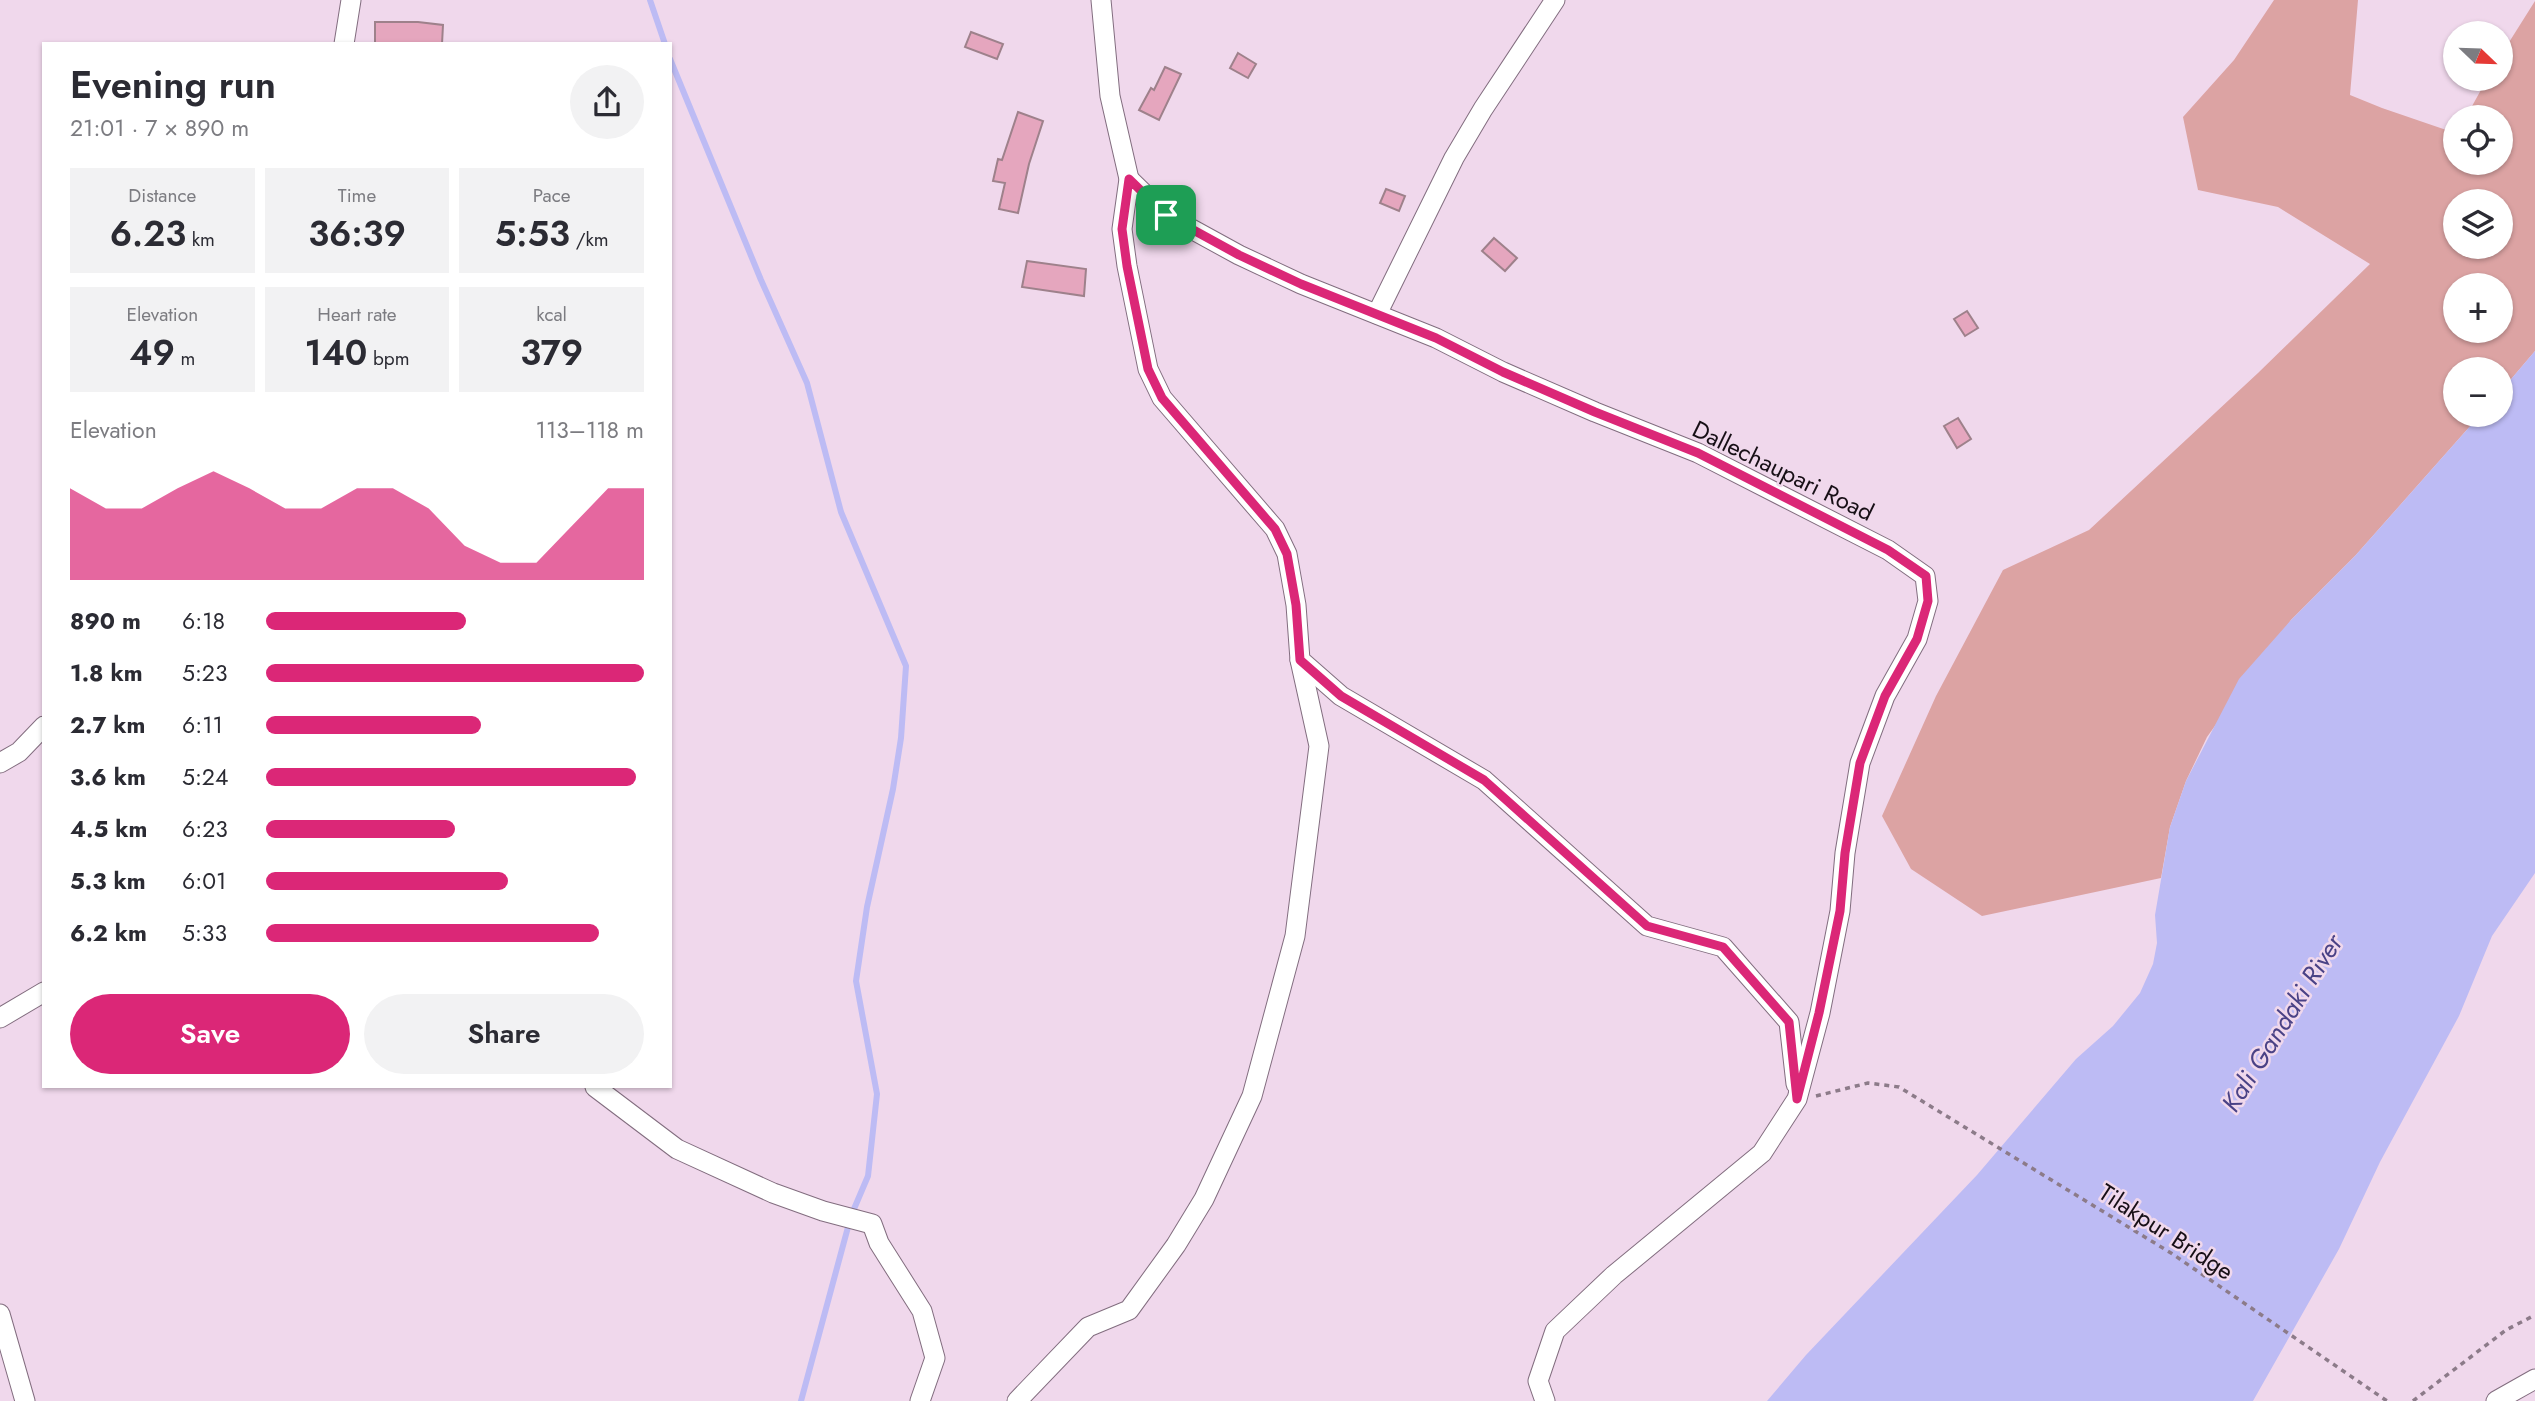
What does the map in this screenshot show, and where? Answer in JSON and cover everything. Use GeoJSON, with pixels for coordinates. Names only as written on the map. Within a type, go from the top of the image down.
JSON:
{"type":"FeatureCollection","features":[{"type":"Feature","properties":{"kind":"street"},"geometry":{"type":"LineString","coordinates":[[344,42],[351,0]]}},
{"type":"Feature","properties":{"kind":"street"},"geometry":{"type":"LineString","coordinates":[[1017,1401],[1088,1327],[1129,1310],[1205,1199],[1252,1096],[1294,936],[1319,746],[1300,660],[1296,605],[1287,554],[1275,529],[1162,398],[1148,369],[1122,229],[1129,179],[1110,96],[1101,0]]}},
{"type":"Feature","properties":{"kind":"street"},"geometry":{"type":"LineString","coordinates":[[1377,314],[1454,158],[1483,108],[1555,0]]}},
{"type":"Feature","properties":{"kind":"street","name":"Dallechaupari Road"},"geometry":{"type":"LineString","coordinates":[[1129,179],[1166,215],[1239,255],[1301,284],[1436,338],[1515,377],[1698,453],[1888,550],[1926,576],[1928,601],[1917,639],[1885,696],[1860,763],[1845,853],[1840,911],[1819,1013],[1797,1099]]}},
{"type":"Feature","properties":{"kind":"street"},"geometry":{"type":"LineString","coordinates":[[1300,660],[1341,696],[1484,780],[1647,926],[1723,947],[1789,1022],[1797,1099],[1762,1153],[1614,1275],[1555,1331],[1538,1381],[1545,1401]]}},
{"type":"Feature","properties":{"kind":"street"},"geometry":{"type":"LineString","coordinates":[[0,763],[19,751],[42,728]]}},
{"type":"Feature","properties":{"kind":"street"},"geometry":{"type":"LineString","coordinates":[[0,1018],[42,993]]}},
{"type":"Feature","properties":{"kind":"street"},"geometry":{"type":"LineString","coordinates":[[596,1088],[677,1149],[773,1194],[872,1224],[880,1243],[922,1311],[932,1346],[935,1358],[920,1401]]}},
{"type":"Feature","properties":{"kind":"street"},"geometry":{"type":"LineString","coordinates":[[0,1314],[25,1401]]}},
{"type":"Feature","properties":{"kind":"street"},"geometry":{"type":"LineString","coordinates":[[2496,1401],[2535,1379]]}},
{"type":"Feature","properties":{"kind":"path","name":"Tilakpur Bridge"},"geometry":{"type":"LineString","coordinates":[[1797,1099],[1832,1094],[1868,1083],[1899,1087],[2171,1253],[2385,1400]]}},
{"type":"Feature","properties":{"kind":"path"},"geometry":{"type":"LineString","coordinates":[[2413,1401],[2506,1330],[2535,1315]]}},
{"type":"Feature","properties":{"kind":"shaded area"},"geometry":{"type":"Polygon","coordinates":[[[2274,0],[2358,0],[2350,95],[2443,129],[2443,175],[2513,175],[2513,105],[2473,105],[2480,91],[2513,91],[2513,36],[2535,1],[2535,351],[2513,377],[2513,357],[2443,357],[2443,427],[2469,427],[2355,556],[2291,620],[2207,737],[2186,781],[2170,827],[2161,878],[1982,916],[1911,869],[1882,816],[1936,696],[2003,570],[2089,530],[2258,373],[2370,264],[2278,207],[2198,190],[2183,117],[2234,60],[2274,0]]]}},
{"type":"Feature","properties":{"kind":"water","name":"Kali Gandaki River"},"geometry":{"type":"Polygon","coordinates":[[[2535,351],[2535,873],[2492,936],[2459,1016],[2380,1162],[2339,1249],[2253,1401],[1767,1401],[1806,1355],[1977,1175],[2076,1059],[2113,1026],[2140,993],[2153,964],[2157,943],[2155,915],[2170,827],[2186,781],[2239,679],[2291,620],[2355,556],[2469,427],[2513,427],[2513,377],[2535,351]]]}},
{"type":"Feature","properties":{"kind":"building"},"geometry":{"type":"Polygon","coordinates":[[[375,22],[443,25],[442,42],[375,42],[375,22]]]}},
{"type":"Feature","properties":{"kind":"building"},"geometry":{"type":"Polygon","coordinates":[[[971,32],[1003,44],[997,59],[965,47],[971,32]]]}},
{"type":"Feature","properties":{"kind":"building"},"geometry":{"type":"Polygon","coordinates":[[[1238,53],[1256,64],[1248,78],[1230,68],[1238,53]]]}},
{"type":"Feature","properties":{"kind":"building"},"geometry":{"type":"Polygon","coordinates":[[[1165,67],[1181,74],[1159,120],[1139,110],[1151,88],[1154,90],[1165,67]]]}},
{"type":"Feature","properties":{"kind":"building"},"geometry":{"type":"Polygon","coordinates":[[[1018,112],[1043,121],[1029,164],[1018,213],[999,209],[1005,183],[993,181],[998,159],[1002,160],[1018,112]]]}},
{"type":"Feature","properties":{"kind":"building"},"geometry":{"type":"Polygon","coordinates":[[[1386,189],[1405,196],[1399,211],[1380,203],[1386,189]]]}},
{"type":"Feature","properties":{"kind":"building"},"geometry":{"type":"Polygon","coordinates":[[[1494,238],[1517,258],[1505,271],[1482,251],[1494,238]]]}},
{"type":"Feature","properties":{"kind":"building"},"geometry":{"type":"Polygon","coordinates":[[[1027,261],[1086,269],[1084,296],[1022,287],[1027,261]]]}},
{"type":"Feature","properties":{"kind":"building"},"geometry":{"type":"Polygon","coordinates":[[[1967,311],[1978,328],[1965,336],[1954,319],[1967,311]]]}},
{"type":"Feature","properties":{"kind":"building"},"geometry":{"type":"Polygon","coordinates":[[[1958,418],[1971,439],[1957,448],[1944,426],[1958,418]]]}},
{"type":"Feature","properties":{"kind":"waterway"},"geometry":{"type":"LineString","coordinates":[[650,0],[664,42]]}},
{"type":"Feature","properties":{"kind":"waterway"},"geometry":{"type":"LineString","coordinates":[[672,64],[761,280],[807,383],[841,512],[906,666],[901,738],[893,789],[867,907],[856,981],[877,1094],[868,1176],[851,1216],[801,1401]]}},
{"type":"Feature","properties":{"kind":"route"},"geometry":{"type":"LineString","coordinates":[[1129,179],[1166,215],[1239,255],[1301,284],[1436,338],[1503,372],[1698,453],[1888,550],[1926,576],[1928,601],[1917,639],[1885,696],[1860,763],[1845,853],[1840,911],[1819,1013],[1797,1099],[1789,1022],[1723,947],[1647,926],[1484,780],[1341,696],[1300,660],[1296,605],[1287,554],[1275,529],[1162,398],[1148,369],[1122,229],[1129,179]]}}]}
